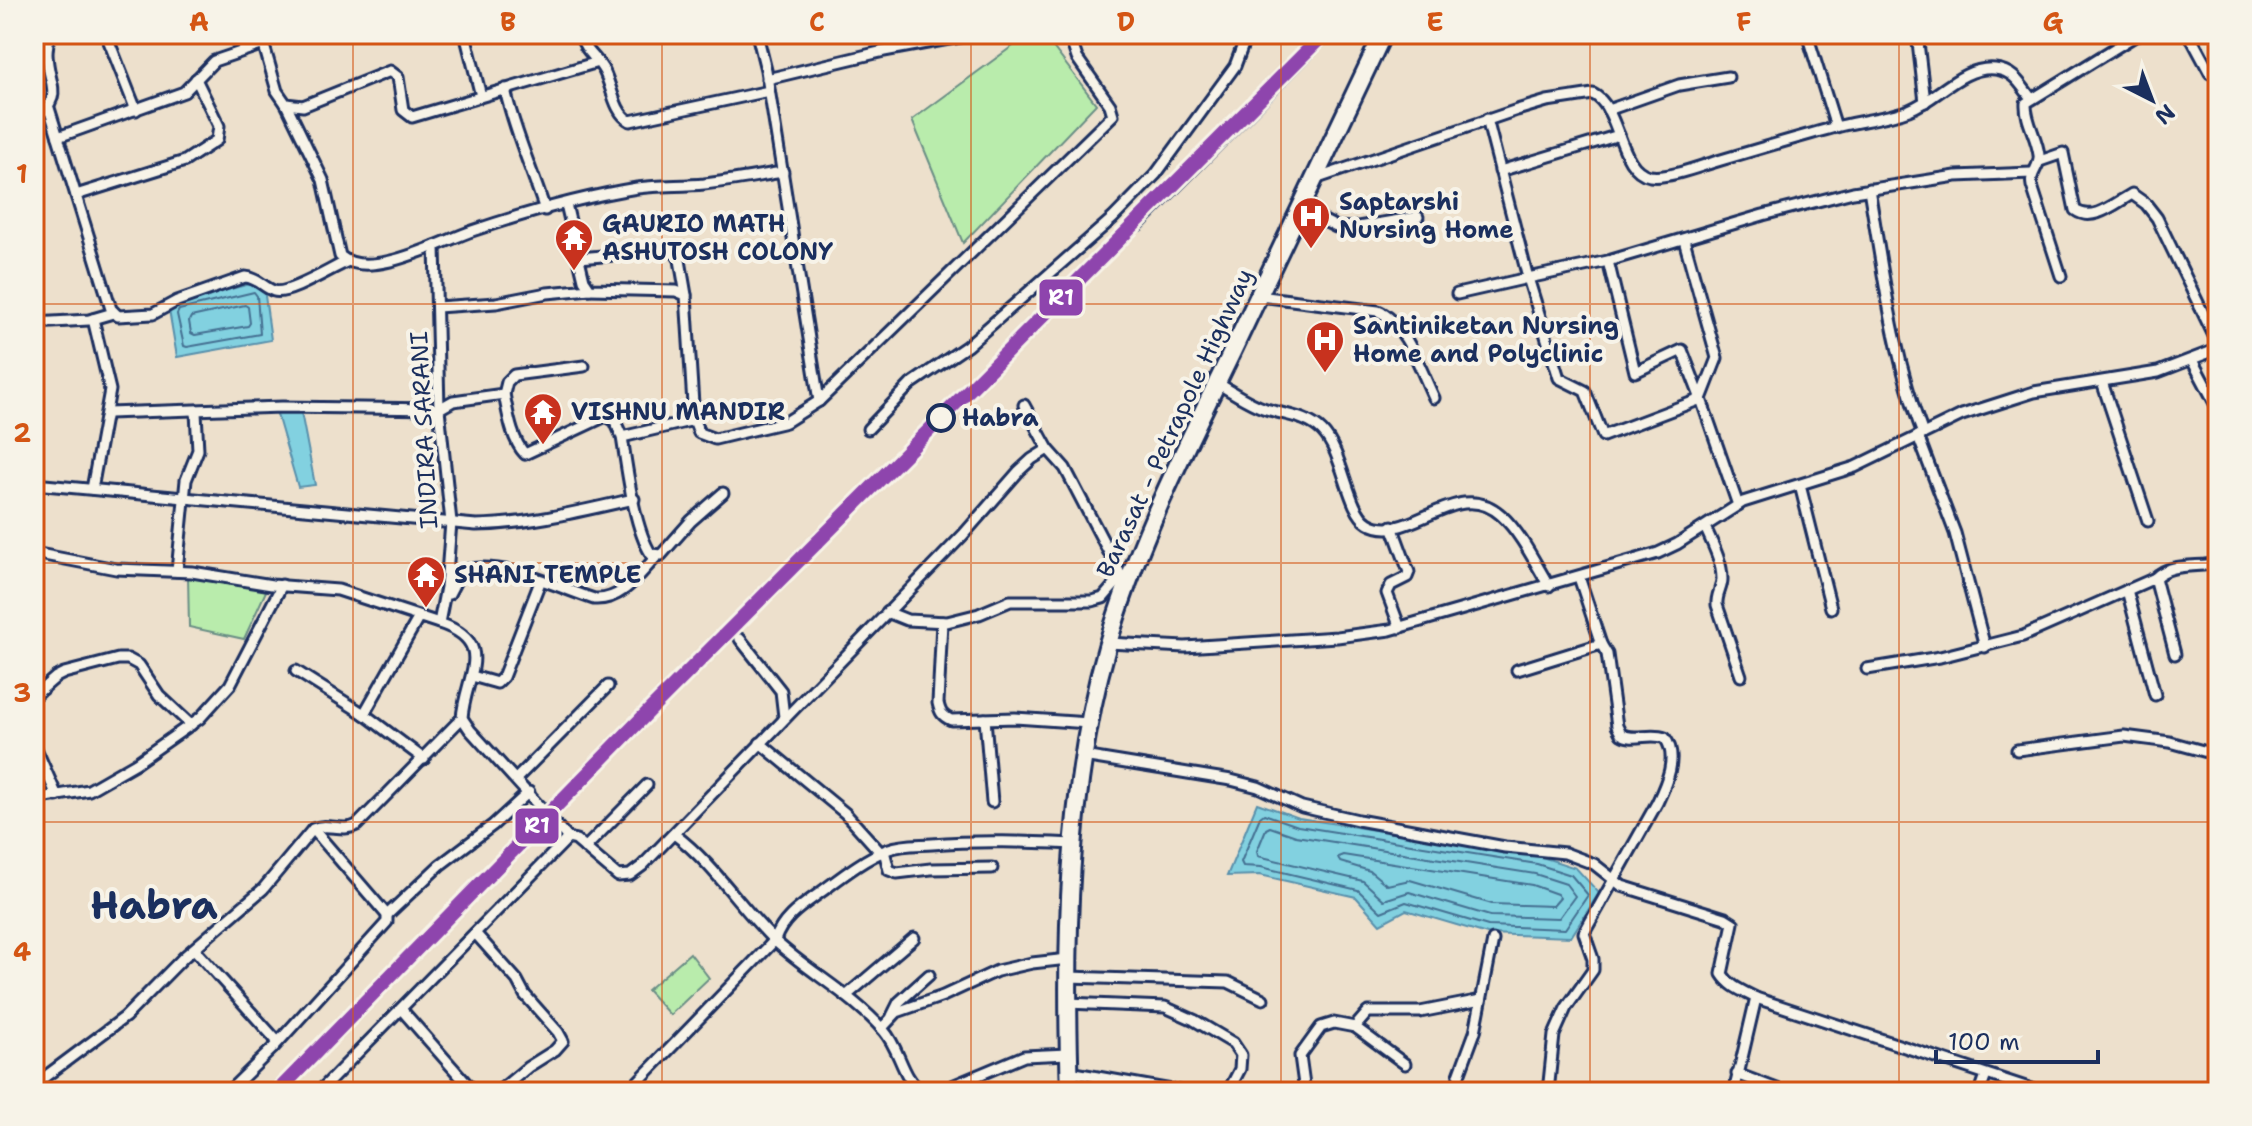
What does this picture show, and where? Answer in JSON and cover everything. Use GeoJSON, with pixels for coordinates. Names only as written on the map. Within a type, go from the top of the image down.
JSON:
{"type":"FeatureCollection","features":[{"type":"Feature","properties":{"kind":"highway","name":"Barasat - Petrapole Highway"},"geometry":{"type":"LineString","coordinates":[[1070,1092],[1068,959],[1083,756],[1124,580],[1383,34]]}},
{"type":"Feature","properties":{"kind":"street"},"geometry":{"type":"LineString","coordinates":[[48,34],[47,58],[53,83],[49,108],[113,313],[122,318],[153,314],[177,301],[245,277],[254,278],[279,292],[346,262],[362,266],[380,263],[471,231],[566,204],[639,188],[705,184],[783,172]]}},
{"type":"Feature","properties":{"kind":"street"},"geometry":{"type":"LineString","coordinates":[[106,34],[136,110]]}},
{"type":"Feature","properties":{"kind":"street"},"geometry":{"type":"LineString","coordinates":[[465,34],[481,96]]}},
{"type":"Feature","properties":{"kind":"street"},"geometry":{"type":"LineString","coordinates":[[580,34],[588,54],[598,62],[608,79],[621,113],[630,121],[769,91]]}},
{"type":"Feature","properties":{"kind":"street"},"geometry":{"type":"LineString","coordinates":[[757,34],[783,172],[819,401]]}},
{"type":"Feature","properties":{"kind":"street"},"geometry":{"type":"LineString","coordinates":[[767,79],[884,51],[976,34]]}},
{"type":"Feature","properties":{"kind":"street"},"geometry":{"type":"LineString","coordinates":[[579,258],[674,250],[680,260],[686,295],[694,420],[699,433],[715,439],[786,422],[819,401],[1113,115],[1110,105],[1077,58],[1069,34]]}},
{"type":"Feature","properties":{"kind":"street"},"geometry":{"type":"LineString","coordinates":[[868,429],[911,384],[967,346],[1101,228],[1156,174],[1235,66],[1247,34]]}},
{"type":"Feature","properties":{"kind":"street"},"geometry":{"type":"LineString","coordinates":[[1138,225],[1327,34]]}},
{"type":"Feature","properties":{"kind":"street"},"geometry":{"type":"LineString","coordinates":[[1807,34],[1836,127]]}},
{"type":"Feature","properties":{"kind":"street"},"geometry":{"type":"LineString","coordinates":[[1917,34],[1925,102]]}},
{"type":"Feature","properties":{"kind":"street"},"geometry":{"type":"LineString","coordinates":[[2040,161],[2025,107],[2031,98],[2138,34]]}},
{"type":"Feature","properties":{"kind":"street"},"geometry":{"type":"LineString","coordinates":[[2189,34],[2210,73]]}},
{"type":"Feature","properties":{"kind":"street"},"geometry":{"type":"LineString","coordinates":[[58,137],[184,92],[214,61],[255,48],[263,38]]}},
{"type":"Feature","properties":{"kind":"street"},"geometry":{"type":"LineString","coordinates":[[263,38],[277,91],[323,180],[336,248],[346,262]]}},
{"type":"Feature","properties":{"kind":"street"},"geometry":{"type":"LineString","coordinates":[[286,104],[303,106],[390,71],[398,77],[403,110],[412,117],[598,62]]}},
{"type":"Feature","properties":{"kind":"street"},"geometry":{"type":"LineString","coordinates":[[1315,179],[1487,119],[1547,101],[1593,94],[1600,97],[1608,110],[1629,159],[1650,176],[1685,171],[1836,127],[1895,115],[1925,102],[1940,89],[1966,76],[1993,69],[2013,74],[2031,98]]}},
{"type":"Feature","properties":{"kind":"street"},"geometry":{"type":"LineString","coordinates":[[1608,110],[1679,85],[1728,77]]}},
{"type":"Feature","properties":{"kind":"street"},"geometry":{"type":"LineString","coordinates":[[76,195],[185,161],[217,140],[219,126],[196,79]]}},
{"type":"Feature","properties":{"kind":"street"},"geometry":{"type":"LineString","coordinates":[[505,89],[514,127],[545,210]]}},
{"type":"Feature","properties":{"kind":"street"},"geometry":{"type":"LineString","coordinates":[[34,120],[49,108]]}},
{"type":"Feature","properties":{"kind":"street"},"geometry":{"type":"LineString","coordinates":[[1487,119],[1528,278],[1559,378],[1585,391],[1603,436],[1701,399],[1717,358],[1684,240]]}},
{"type":"Feature","properties":{"kind":"street"},"geometry":{"type":"LineString","coordinates":[[1500,171],[1619,135]]}},
{"type":"Feature","properties":{"kind":"street"},"geometry":{"type":"LineString","coordinates":[[1108,643],[1185,647],[1337,637],[1400,628],[1658,553],[1738,505],[1855,467],[1962,415],[2020,396],[2158,372],[2192,360],[2218,346],[2157,218],[2146,204],[2132,194],[2091,216],[2083,216],[2075,210],[2063,153],[2040,161],[2032,173],[2032,186],[2061,276]]}},
{"type":"Feature","properties":{"kind":"street"},"geometry":{"type":"LineString","coordinates":[[1457,294],[1608,261],[1803,203],[1869,189],[1956,176],[2032,173]]}},
{"type":"Feature","properties":{"kind":"street"},"geometry":{"type":"LineString","coordinates":[[1869,189],[1908,397],[1959,546],[1985,647]]}},
{"type":"Feature","properties":{"kind":"street"},"geometry":{"type":"LineString","coordinates":[[566,204],[584,280],[590,289]]}},
{"type":"Feature","properties":{"kind":"street"},"geometry":{"type":"LineString","coordinates":[[1301,209],[1336,227],[1352,228],[1418,217]]}},
{"type":"Feature","properties":{"kind":"street","name":"INDIRA SARANI"},"geometry":{"type":"LineString","coordinates":[[435,246],[439,409],[451,522],[439,623]]}},
{"type":"Feature","properties":{"kind":"street"},"geometry":{"type":"LineString","coordinates":[[1608,261],[1635,372],[1682,350],[1738,505]]}},
{"type":"Feature","properties":{"kind":"street"},"geometry":{"type":"LineString","coordinates":[[437,307],[496,303],[590,289],[676,291],[686,295]]}},
{"type":"Feature","properties":{"kind":"street"},"geometry":{"type":"LineString","coordinates":[[1259,296],[1387,314],[1399,327],[1434,398]]}},
{"type":"Feature","properties":{"kind":"street"},"geometry":{"type":"LineString","coordinates":[[34,323],[93,319],[113,313]]}},
{"type":"Feature","properties":{"kind":"street"},"geometry":{"type":"LineString","coordinates":[[92,489],[108,413],[109,380],[93,319]]}},
{"type":"Feature","properties":{"kind":"street"},"geometry":{"type":"LineString","coordinates":[[2192,360],[2218,409]]}},
{"type":"Feature","properties":{"kind":"street"},"geometry":{"type":"LineString","coordinates":[[584,366],[514,375],[507,382],[504,394],[513,430],[525,454],[606,416],[615,421],[622,437],[646,546],[656,557]]}},
{"type":"Feature","properties":{"kind":"street"},"geometry":{"type":"LineString","coordinates":[[2102,382],[2148,521]]}},
{"type":"Feature","properties":{"kind":"street"},"geometry":{"type":"LineString","coordinates":[[1217,383],[1252,403],[1307,420],[1321,429],[1341,462],[1351,495],[1364,521],[1375,526],[1403,525],[1456,504],[1469,503],[1492,508],[1513,528],[1549,586]]}},
{"type":"Feature","properties":{"kind":"street"},"geometry":{"type":"LineString","coordinates":[[108,413],[282,407],[439,409],[453,401],[504,394]]}},
{"type":"Feature","properties":{"kind":"street"},"geometry":{"type":"LineString","coordinates":[[887,612],[907,620],[942,622],[979,614],[1010,601],[1100,600],[1124,580],[1065,468],[1048,449],[1024,405]]}},
{"type":"Feature","properties":{"kind":"street"},"geometry":{"type":"LineString","coordinates":[[177,571],[189,469],[198,450],[196,412]]}},
{"type":"Feature","properties":{"kind":"street"},"geometry":{"type":"LineString","coordinates":[[622,437],[694,420]]}},
{"type":"Feature","properties":{"kind":"street"},"geometry":{"type":"LineString","coordinates":[[462,718],[568,838],[576,840],[612,872],[624,876],[642,866],[674,834],[963,535],[1019,471],[1048,449]]}},
{"type":"Feature","properties":{"kind":"street"},"geometry":{"type":"LineString","coordinates":[[34,484],[476,525],[502,525],[554,517],[634,499]]}},
{"type":"Feature","properties":{"kind":"street"},"geometry":{"type":"LineString","coordinates":[[1800,485],[1831,608]]}},
{"type":"Feature","properties":{"kind":"street"},"geometry":{"type":"LineString","coordinates":[[441,612],[461,571],[488,567],[605,600],[625,589],[723,493]]}},
{"type":"Feature","properties":{"kind":"street"},"geometry":{"type":"LineString","coordinates":[[1392,526],[1409,572],[1407,577],[1391,585],[1387,593],[1400,628]]}},
{"type":"Feature","properties":{"kind":"street"},"geometry":{"type":"LineString","coordinates":[[1705,527],[1716,553],[1722,580],[1716,596],[1717,605],[1741,676]]}},
{"type":"Feature","properties":{"kind":"street"},"geometry":{"type":"LineString","coordinates":[[34,553],[116,569],[177,571],[338,590],[455,629],[470,643],[476,660],[462,718],[357,825],[345,830],[319,826],[313,829],[263,889],[194,949],[125,1017],[34,1085]]}},
{"type":"Feature","properties":{"kind":"street"},"geometry":{"type":"LineString","coordinates":[[1867,669],[1985,647],[2023,636],[2155,578],[2157,574],[2183,566],[2218,563]]}},
{"type":"Feature","properties":{"kind":"street"},"geometry":{"type":"LineString","coordinates":[[1548,1092],[1554,1035],[1566,1008],[1593,970],[1593,959],[1584,933],[1666,783],[1671,753],[1665,738],[1658,735],[1631,738],[1621,734],[1617,726],[1607,654],[1579,577]]}},
{"type":"Feature","properties":{"kind":"street"},"geometry":{"type":"LineString","coordinates":[[2155,578],[2175,654]]}},
{"type":"Feature","properties":{"kind":"street"},"geometry":{"type":"LineString","coordinates":[[472,676],[492,684],[503,677],[540,582]]}},
{"type":"Feature","properties":{"kind":"street"},"geometry":{"type":"LineString","coordinates":[[34,799],[89,790],[191,725],[230,685],[282,585]]}},
{"type":"Feature","properties":{"kind":"street"},"geometry":{"type":"LineString","coordinates":[[2127,590],[2155,695]]}},
{"type":"Feature","properties":{"kind":"street"},"geometry":{"type":"LineString","coordinates":[[364,714],[419,617]]}},
{"type":"Feature","properties":{"kind":"street"},"geometry":{"type":"LineString","coordinates":[[942,622],[939,710],[951,720],[1089,723]]}},
{"type":"Feature","properties":{"kind":"street"},"geometry":{"type":"LineString","coordinates":[[740,639],[781,691],[784,718]]}},
{"type":"Feature","properties":{"kind":"street"},"geometry":{"type":"LineString","coordinates":[[1517,670],[1601,644]]}},
{"type":"Feature","properties":{"kind":"street"},"geometry":{"type":"LineString","coordinates":[[34,696],[64,673],[128,659],[139,665],[159,695],[191,725]]}},
{"type":"Feature","properties":{"kind":"street"},"geometry":{"type":"LineString","coordinates":[[296,671],[364,714],[424,759]]}},
{"type":"Feature","properties":{"kind":"street"},"geometry":{"type":"LineString","coordinates":[[516,779],[608,686]]}},
{"type":"Feature","properties":{"kind":"street"},"geometry":{"type":"LineString","coordinates":[[985,719],[992,802]]}},
{"type":"Feature","properties":{"kind":"street"},"geometry":{"type":"LineString","coordinates":[[2017,750],[2124,736],[2170,742],[2218,755]]}},
{"type":"Feature","properties":{"kind":"street"},"geometry":{"type":"LineString","coordinates":[[760,743],[845,813],[883,852],[889,870],[897,873],[992,868]]}},
{"type":"Feature","properties":{"kind":"street"},"geometry":{"type":"LineString","coordinates":[[34,744],[57,796]]}},
{"type":"Feature","properties":{"kind":"street"},"geometry":{"type":"LineString","coordinates":[[1083,756],[1231,780],[1258,787],[1302,807],[1358,820],[1505,847],[1565,853],[1594,864],[1622,886],[1733,923],[1722,974],[1737,989],[1756,998],[2041,1092]]}},
{"type":"Feature","properties":{"kind":"street"},"geometry":{"type":"LineString","coordinates":[[585,848],[647,785]]}},
{"type":"Feature","properties":{"kind":"street"},"geometry":{"type":"LineString","coordinates":[[387,915],[440,865],[493,825],[529,792]]}},
{"type":"Feature","properties":{"kind":"street"},"geometry":{"type":"LineString","coordinates":[[228,1092],[387,922],[387,915],[313,829]]}},
{"type":"Feature","properties":{"kind":"street"},"geometry":{"type":"LineString","coordinates":[[674,834],[697,853],[752,918],[775,940],[882,1028],[909,1078],[922,1092]]}},
{"type":"Feature","properties":{"kind":"street"},"geometry":{"type":"LineString","coordinates":[[319,1092],[568,838]]}},
{"type":"Feature","properties":{"kind":"street"},"geometry":{"type":"LineString","coordinates":[[628,1092],[775,940],[787,918],[883,852],[909,845],[949,843],[1005,841],[1075,844]]}},
{"type":"Feature","properties":{"kind":"street"},"geometry":{"type":"LineString","coordinates":[[475,933],[517,980],[525,995],[563,1041],[498,1092]]}},
{"type":"Feature","properties":{"kind":"street"},"geometry":{"type":"LineString","coordinates":[[846,996],[914,938]]}},
{"type":"Feature","properties":{"kind":"street"},"geometry":{"type":"LineString","coordinates":[[1457,1092],[1459,1075],[1475,1032],[1493,940]]}},
{"type":"Feature","properties":{"kind":"street"},"geometry":{"type":"LineString","coordinates":[[194,949],[278,1042]]}},
{"type":"Feature","properties":{"kind":"street"},"geometry":{"type":"LineString","coordinates":[[892,1016],[997,971],[1068,959]]}},
{"type":"Feature","properties":{"kind":"street"},"geometry":{"type":"LineString","coordinates":[[882,1028],[899,1002],[929,975]]}},
{"type":"Feature","properties":{"kind":"street"},"geometry":{"type":"LineString","coordinates":[[1068,977],[1228,982],[1263,999]]}},
{"type":"Feature","properties":{"kind":"street"},"geometry":{"type":"LineString","coordinates":[[1734,1092],[1756,998]]}},
{"type":"Feature","properties":{"kind":"street"},"geometry":{"type":"LineString","coordinates":[[1355,1027],[1368,1012],[1420,1012],[1481,1000]]}},
{"type":"Feature","properties":{"kind":"street"},"geometry":{"type":"LineString","coordinates":[[1067,1003],[1165,1007],[1194,1020],[1233,1043],[1241,1055],[1240,1069],[1228,1092]]}},
{"type":"Feature","properties":{"kind":"street"},"geometry":{"type":"LineString","coordinates":[[401,1009],[474,1092]]}},
{"type":"Feature","properties":{"kind":"street"},"geometry":{"type":"LineString","coordinates":[[1305,1092],[1300,1056],[1315,1032],[1334,1023],[1355,1027],[1405,1064]]}},
{"type":"Feature","properties":{"kind":"street"},"geometry":{"type":"LineString","coordinates":[[938,1092],[1024,1056],[1068,1054]]}},
{"type":"Feature","properties":{"kind":"street"},"geometry":{"type":"LineString","coordinates":[[1069,1072],[1183,1092]]}},
{"type":"Feature","properties":{"kind":"street"},"geometry":{"type":"LineString","coordinates":[[1737,1074],[1785,1092]]}},
{"type":"Feature","properties":{"kind":"street"},"geometry":{"type":"LineString","coordinates":[[1980,1092],[1986,1075]]}},
{"type":"Feature","properties":{"kind":"green space"},"geometry":{"type":"Polygon","coordinates":[[[1029,34],[1043,34],[1096,104],[963,243],[912,120],[1029,34]]]}},
{"type":"Feature","properties":{"kind":"green space"},"geometry":{"type":"Polygon","coordinates":[[[188,574],[267,589],[244,639],[189,627],[188,574]]]}},
{"type":"Feature","properties":{"kind":"green space"},"geometry":{"type":"Polygon","coordinates":[[[690,953],[709,978],[670,1015],[647,990],[690,953]]]}},
{"type":"Feature","properties":{"kind":"water"},"geometry":{"type":"Polygon","coordinates":[[[263,281],[271,340],[177,357],[168,304],[263,281]]]}},
{"type":"Feature","properties":{"kind":"water"},"geometry":{"type":"Polygon","coordinates":[[[276,411],[301,412],[315,485],[298,487],[276,411]]]}},
{"type":"Feature","properties":{"kind":"water"},"geometry":{"type":"Polygon","coordinates":[[[1257,803],[1299,818],[1539,856],[1576,868],[1599,893],[1571,937],[1487,934],[1406,910],[1380,924],[1356,897],[1260,875],[1227,876],[1257,803]]]}},
{"type":"Feature","properties":{"kind":"transit line","name":"R1"},"geometry":{"type":"LineString","coordinates":[[277,1092],[650,710],[1324,34]]}},
{"type":"Feature","properties":{"kind":"place","name":"Saptarshi Nursing Home"},"geometry":{"type":"Point","coordinates":[1311,250]}},
{"type":"Feature","properties":{"kind":"place","name":"GAURIO MATH ASHUTOSH COLONY"},"geometry":{"type":"Point","coordinates":[574,272]}},
{"type":"Feature","properties":{"kind":"place","name":"Santiniketan Nursing Home and Polyclinic"},"geometry":{"type":"Point","coordinates":[1325,374]}},
{"type":"Feature","properties":{"kind":"place","name":"Habra"},"geometry":{"type":"Point","coordinates":[941,418]}},
{"type":"Feature","properties":{"kind":"place","name":"VISHNU MANDIR"},"geometry":{"type":"Point","coordinates":[543,446]}},
{"type":"Feature","properties":{"kind":"place","name":"SHANI TEMPLE"},"geometry":{"type":"Point","coordinates":[426,609]}},
{"type":"Feature","properties":{"kind":"district","name":"Habra"},"geometry":{"type":"Point","coordinates":[154,905]}}]}
